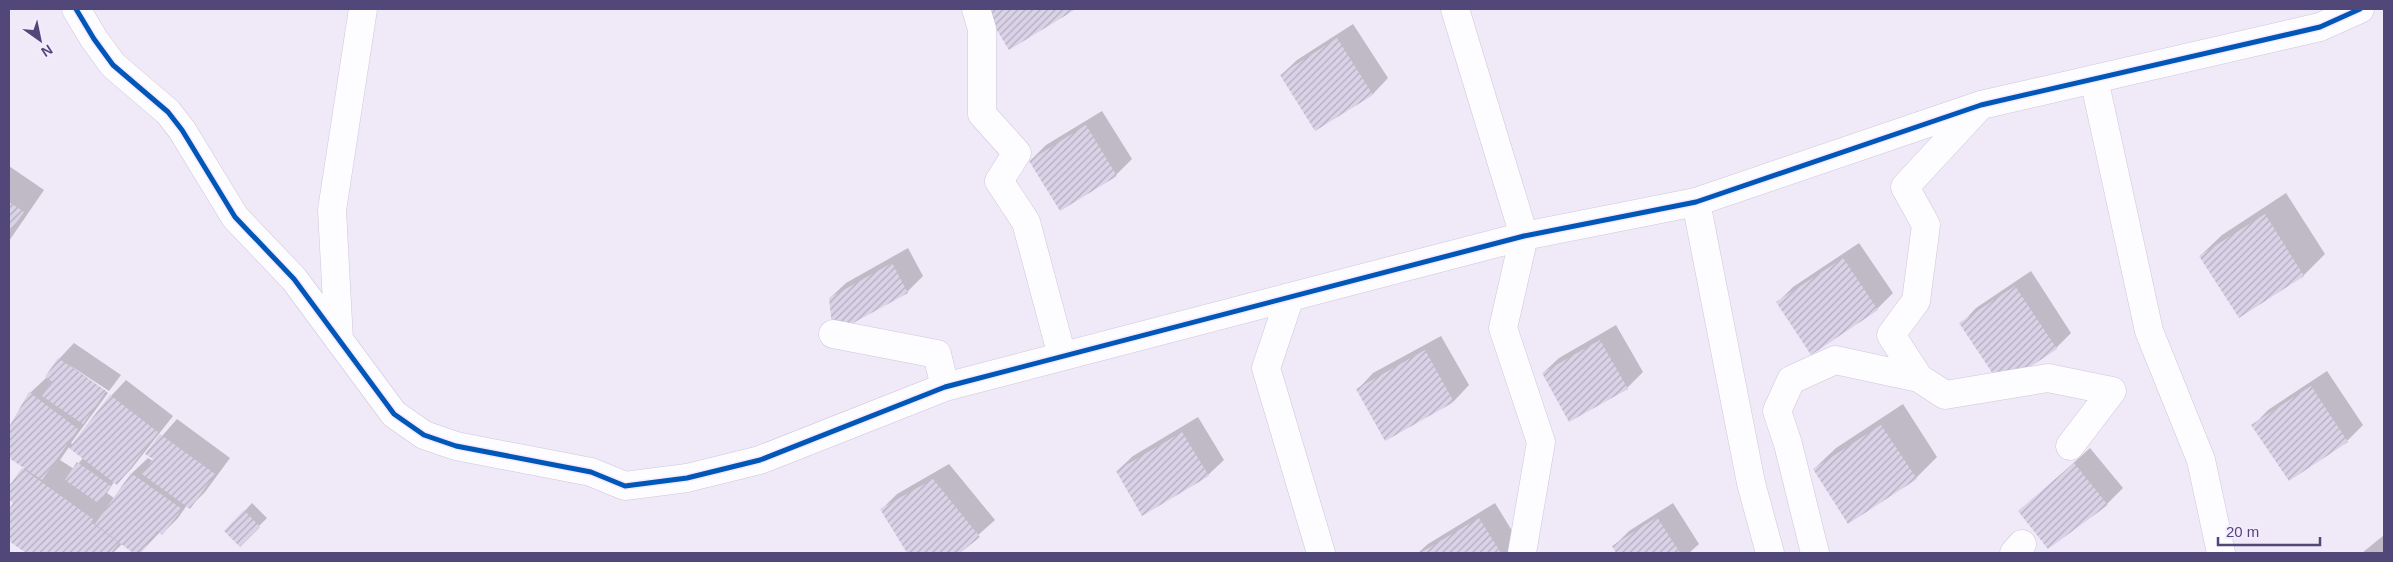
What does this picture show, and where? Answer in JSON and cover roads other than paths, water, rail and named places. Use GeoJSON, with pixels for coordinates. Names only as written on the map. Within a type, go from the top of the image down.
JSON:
{"type":"FeatureCollection","features":[{"type":"Feature","properties":{"kind":"street"},"geometry":{"type":"LineString","coordinates":[[76,9],[94,39],[113,65],[168,112],[182,130],[236,217],[294,279],[394,414],[424,435],[456,446],[591,472],[624,486],[687,478],[760,460],[945,387],[1524,236],[1696,202],[1982,104],[2320,27],[2360,9]]}},
{"type":"Feature","properties":{"kind":"street"},"geometry":{"type":"LineString","coordinates":[[339,340],[332,210],[363,9]]}},
{"type":"Feature","properties":{"kind":"street"},"geometry":{"type":"LineString","coordinates":[[976,9],[982,29],[982,114],[1017,153],[999,181],[1026,222],[1062,356]]}},
{"type":"Feature","properties":{"kind":"street"},"geometry":{"type":"LineString","coordinates":[[1455,9],[1524,236],[1503,328],[1540,442],[1522,553]]}},
{"type":"Feature","properties":{"kind":"street"},"geometry":{"type":"LineString","coordinates":[[2094,78],[2149,331],[2200,460],[2221,553]]}},
{"type":"Feature","properties":{"kind":"street"},"geometry":{"type":"LineString","coordinates":[[1919,378],[1891,335],[1916,301],[1926,225],[1904,187],[1982,104]]}},
{"type":"Feature","properties":{"kind":"street"},"geometry":{"type":"LineString","coordinates":[[1696,202],[1751,483],[1770,553]]}},
{"type":"Feature","properties":{"kind":"street"},"geometry":{"type":"LineString","coordinates":[[1290,297],[1266,368],[1321,553]]}},
{"type":"Feature","properties":{"kind":"street"},"geometry":{"type":"LineString","coordinates":[[833,334],[938,354],[945,387]]}},
{"type":"Feature","properties":{"kind":"street"},"geometry":{"type":"LineString","coordinates":[[1815,553],[1788,444],[1777,411],[1791,380],[1836,360],[1919,378],[1945,395],[2048,378],[2112,391],[2070,446]]}}]}
